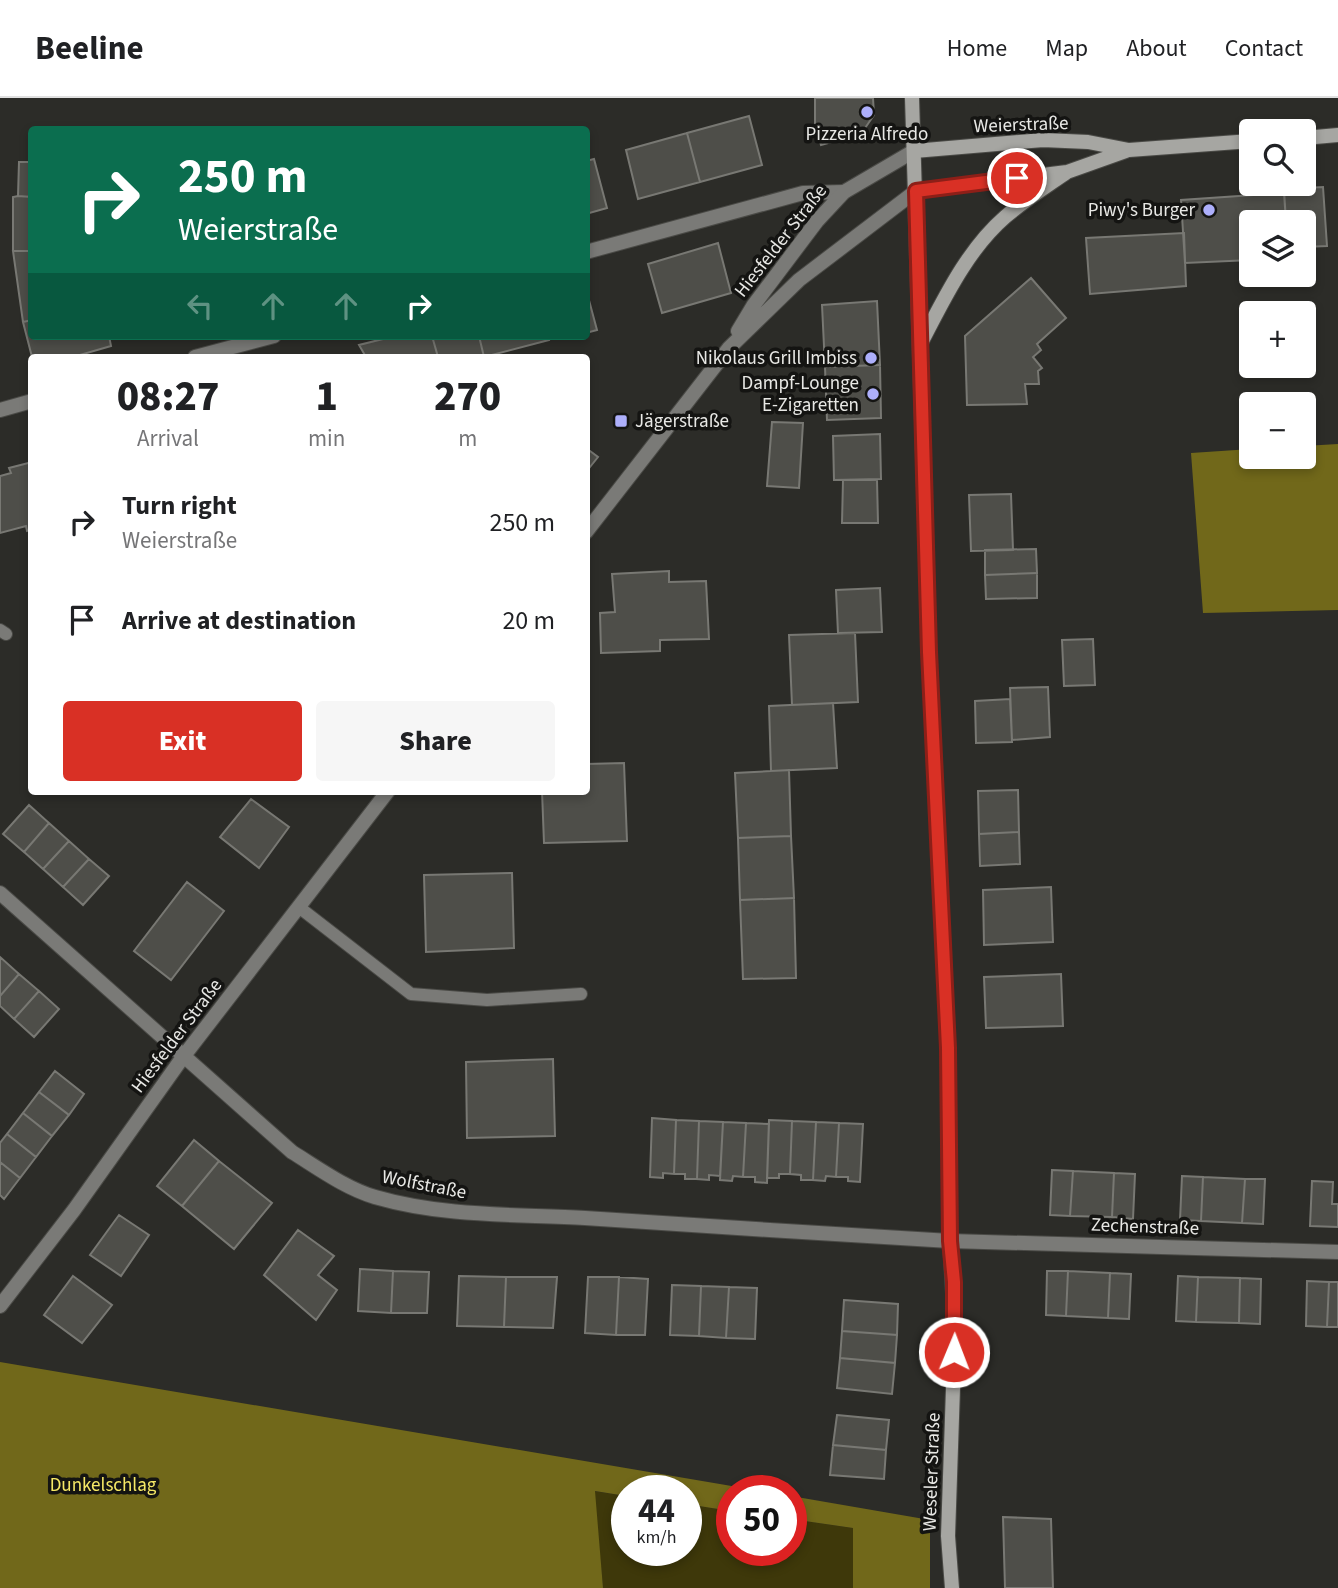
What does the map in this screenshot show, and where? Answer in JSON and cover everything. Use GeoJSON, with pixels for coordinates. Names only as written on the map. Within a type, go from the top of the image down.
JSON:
{"type":"FeatureCollection","features":[{"type":"Feature","properties":{"kind":"main road","name":"Weseler Straße"},"geometry":{"type":"LineString","coordinates":[[912,98],[929,652],[948,1048],[950,1241],[955,1329],[948,1536],[952,1588]]}},
{"type":"Feature","properties":{"kind":"main road"},"geometry":{"type":"LineString","coordinates":[[1316,137],[1338,135]]}},
{"type":"Feature","properties":{"kind":"main road","name":"Weierstraße"},"geometry":{"type":"LineString","coordinates":[[914,151],[1043,140],[1088,142],[1129,150],[1239,142]]}},
{"type":"Feature","properties":{"kind":"main road","name":"Weierstraße"},"geometry":{"type":"LineString","coordinates":[[916,191],[1067,172],[1129,150]]}},
{"type":"Feature","properties":{"kind":"main road"},"geometry":{"type":"LineString","coordinates":[[919,345],[959,273],[979,245],[1004,218],[1067,172]]}},
{"type":"Feature","properties":{"kind":"street","name":"Hiesfelder Straße"},"geometry":{"type":"LineString","coordinates":[[729,348],[753,306],[817,221],[844,192],[914,151]]}},
{"type":"Feature","properties":{"kind":"street","name":"Hiesfelder Straße"},"geometry":{"type":"LineString","coordinates":[[590,527],[729,348],[806,274],[916,191]]}},
{"type":"Feature","properties":{"kind":"street"},"geometry":{"type":"LineString","coordinates":[[590,251],[803,194],[844,192]]}},
{"type":"Feature","properties":{"kind":"street"},"geometry":{"type":"LineString","coordinates":[[206,354],[259,340]]}},
{"type":"Feature","properties":{"kind":"street"},"geometry":{"type":"LineString","coordinates":[[0,410],[28,402]]}},
{"type":"Feature","properties":{"kind":"street","name":"Hiesfelder Straße"},"geometry":{"type":"LineString","coordinates":[[0,1306],[74,1210],[183,1057],[385,795]]}},
{"type":"Feature","properties":{"kind":"street","name":"Wolfstraße"},"geometry":{"type":"LineString","coordinates":[[0,893],[292,1152],[347,1185],[372,1196],[438,1210],[482,1215],[570,1217],[950,1241]]}},
{"type":"Feature","properties":{"kind":"street","name":"Zechenstraße"},"geometry":{"type":"LineString","coordinates":[[950,1241],[1338,1252]]}},
{"type":"Feature","properties":{"kind":"lane"},"geometry":{"type":"LineString","coordinates":[[300,908],[411,994],[487,1000],[582,994]]}},
{"type":"Feature","properties":{"kind":"shaded area"},"geometry":{"type":"Polygon","coordinates":[[[594,1491],[611,1494],[611,1566],[702,1566],[702,1506],[716,1509],[716,1566],[807,1566],[807,1521],[853,1528],[853,1588],[603,1588],[594,1491]]]}},
{"type":"Feature","properties":{"kind":"green space"},"geometry":{"type":"Polygon","coordinates":[[[1338,444],[1338,610],[1203,613],[1191,453],[1239,450],[1239,469],[1316,469],[1316,445],[1338,444]]]}},
{"type":"Feature","properties":{"kind":"green space","name":"Dunkelschlag"},"geometry":{"type":"Polygon","coordinates":[[[0,1362],[667,1475],[611,1475],[611,1494],[595,1491],[603,1588],[0,1588],[0,1362]]]}},
{"type":"Feature","properties":{"kind":"green space","name":"Dunkelschlag"},"geometry":{"type":"Polygon","coordinates":[[[702,1481],[716,1483],[716,1509],[702,1506],[702,1481]]]}},
{"type":"Feature","properties":{"kind":"green space"},"geometry":{"type":"Polygon","coordinates":[[[807,1499],[930,1520],[930,1588],[853,1588],[853,1528],[807,1521],[807,1499]]]}},
{"type":"Feature","properties":{"kind":"building"},"geometry":{"type":"Polygon","coordinates":[[[815,98],[873,98],[874,115],[861,134],[821,145],[815,123],[815,98]]]}},
{"type":"Feature","properties":{"kind":"building"},"geometry":{"type":"Polygon","coordinates":[[[749,116],[762,165],[700,182],[687,133],[749,116]]]}},
{"type":"Feature","properties":{"kind":"building"},"geometry":{"type":"Polygon","coordinates":[[[687,133],[700,182],[638,199],[626,150],[687,133]]]}},
{"type":"Feature","properties":{"kind":"building"},"geometry":{"type":"Polygon","coordinates":[[[594,159],[607,208],[590,213],[590,160],[594,159]]]}},
{"type":"Feature","properties":{"kind":"building"},"geometry":{"type":"Polygon","coordinates":[[[19,162],[28,162],[28,197],[18,196],[19,162]]]}},
{"type":"Feature","properties":{"kind":"building"},"geometry":{"type":"Polygon","coordinates":[[[1316,187],[1323,187],[1327,246],[1316,246],[1316,210],[1285,210],[1284,196],[1316,196],[1316,187]]]}},
{"type":"Feature","properties":{"kind":"building"},"geometry":{"type":"Polygon","coordinates":[[[1284,196],[1285,210],[1239,210],[1239,261],[1185,263],[1181,200],[1284,196]]]}},
{"type":"Feature","properties":{"kind":"building"},"geometry":{"type":"Polygon","coordinates":[[[13,197],[28,197],[28,251],[13,251],[13,197]]]}},
{"type":"Feature","properties":{"kind":"building"},"geometry":{"type":"Polygon","coordinates":[[[1184,233],[1186,286],[1090,294],[1086,238],[1184,233]]]}},
{"type":"Feature","properties":{"kind":"building"},"geometry":{"type":"Polygon","coordinates":[[[718,243],[731,293],[662,313],[648,264],[718,243]]]}},
{"type":"Feature","properties":{"kind":"building"},"geometry":{"type":"Polygon","coordinates":[[[13,251],[28,251],[28,321],[23,322],[13,251]]]}},
{"type":"Feature","properties":{"kind":"building"},"geometry":{"type":"Polygon","coordinates":[[[1031,278],[1066,318],[1037,344],[1041,350],[1033,357],[1042,368],[1038,371],[1039,384],[1025,384],[1027,404],[967,405],[965,336],[1031,278]]]}},
{"type":"Feature","properties":{"kind":"building"},"geometry":{"type":"Polygon","coordinates":[[[877,301],[880,365],[825,367],[822,305],[877,301]]]}},
{"type":"Feature","properties":{"kind":"building"},"geometry":{"type":"Polygon","coordinates":[[[590,304],[597,330],[590,332],[590,304]]]}},
{"type":"Feature","properties":{"kind":"building"},"geometry":{"type":"Polygon","coordinates":[[[28,321],[28,340],[110,340],[111,346],[83,354],[31,354],[23,322],[28,321]]]}},
{"type":"Feature","properties":{"kind":"building"},"geometry":{"type":"Polygon","coordinates":[[[379,340],[433,340],[437,354],[364,354],[359,345],[379,340]]]}},
{"type":"Feature","properties":{"kind":"building"},"geometry":{"type":"Polygon","coordinates":[[[433,340],[480,340],[483,354],[437,354],[433,340]]]}},
{"type":"Feature","properties":{"kind":"building"},"geometry":{"type":"Polygon","coordinates":[[[480,340],[549,340],[495,354],[483,354],[480,340]]]}},
{"type":"Feature","properties":{"kind":"building"},"geometry":{"type":"Polygon","coordinates":[[[880,365],[881,418],[827,420],[825,367],[880,365]]]}},
{"type":"Feature","properties":{"kind":"building"},"geometry":{"type":"Polygon","coordinates":[[[772,422],[803,423],[799,488],[767,486],[772,422]]]}},
{"type":"Feature","properties":{"kind":"building"},"geometry":{"type":"Polygon","coordinates":[[[880,434],[881,479],[834,480],[833,436],[880,434]]]}},
{"type":"Feature","properties":{"kind":"building"},"geometry":{"type":"Polygon","coordinates":[[[590,451],[598,457],[590,467],[590,451]]]}},
{"type":"Feature","properties":{"kind":"building"},"geometry":{"type":"Polygon","coordinates":[[[28,463],[28,531],[26,526],[0,533],[0,476],[11,473],[9,468],[28,463]]]}},
{"type":"Feature","properties":{"kind":"building"},"geometry":{"type":"Polygon","coordinates":[[[843,480],[877,480],[878,523],[842,523],[843,480]]]}},
{"type":"Feature","properties":{"kind":"building"},"geometry":{"type":"Polygon","coordinates":[[[1011,494],[1013,550],[971,551],[969,495],[1011,494]]]}},
{"type":"Feature","properties":{"kind":"building"},"geometry":{"type":"Polygon","coordinates":[[[1036,549],[1037,573],[985,575],[985,550],[1036,549]]]}},
{"type":"Feature","properties":{"kind":"building"},"geometry":{"type":"Polygon","coordinates":[[[669,571],[669,582],[706,581],[709,639],[660,640],[660,651],[601,653],[600,613],[615,612],[612,574],[669,571]]]}},
{"type":"Feature","properties":{"kind":"building"},"geometry":{"type":"Polygon","coordinates":[[[1037,573],[1037,598],[986,599],[985,575],[1037,573]]]}},
{"type":"Feature","properties":{"kind":"building"},"geometry":{"type":"Polygon","coordinates":[[[880,588],[882,632],[838,633],[836,590],[880,588]]]}},
{"type":"Feature","properties":{"kind":"building"},"geometry":{"type":"Polygon","coordinates":[[[855,633],[858,702],[792,705],[789,635],[855,633]]]}},
{"type":"Feature","properties":{"kind":"building"},"geometry":{"type":"Polygon","coordinates":[[[1093,639],[1095,685],[1064,686],[1062,640],[1093,639]]]}},
{"type":"Feature","properties":{"kind":"building"},"geometry":{"type":"Polygon","coordinates":[[[1048,687],[1050,737],[1012,740],[1010,688],[1048,687]]]}},
{"type":"Feature","properties":{"kind":"building"},"geometry":{"type":"Polygon","coordinates":[[[1010,699],[1012,742],[976,743],[975,701],[1010,699]]]}},
{"type":"Feature","properties":{"kind":"building"},"geometry":{"type":"Polygon","coordinates":[[[833,703],[837,768],[771,771],[769,706],[833,703]]]}},
{"type":"Feature","properties":{"kind":"building"},"geometry":{"type":"Polygon","coordinates":[[[624,763],[627,841],[544,843],[542,795],[590,795],[590,764],[624,763]]]}},
{"type":"Feature","properties":{"kind":"building"},"geometry":{"type":"Polygon","coordinates":[[[789,770],[791,836],[738,838],[735,773],[789,770]]]}},
{"type":"Feature","properties":{"kind":"building"},"geometry":{"type":"Polygon","coordinates":[[[1018,790],[1019,832],[979,834],[978,791],[1018,790]]]}},
{"type":"Feature","properties":{"kind":"building"},"geometry":{"type":"Polygon","coordinates":[[[251,799],[289,827],[259,868],[220,837],[251,799]]]}},
{"type":"Feature","properties":{"kind":"building"},"geometry":{"type":"Polygon","coordinates":[[[29,805],[49,823],[24,852],[3,834],[29,805]]]}},
{"type":"Feature","properties":{"kind":"building"},"geometry":{"type":"Polygon","coordinates":[[[49,823],[69,841],[43,869],[24,852],[49,823]]]}},
{"type":"Feature","properties":{"kind":"building"},"geometry":{"type":"Polygon","coordinates":[[[1019,832],[1020,864],[980,866],[979,834],[1019,832]]]}},
{"type":"Feature","properties":{"kind":"building"},"geometry":{"type":"Polygon","coordinates":[[[791,836],[794,898],[740,900],[738,838],[791,836]]]}},
{"type":"Feature","properties":{"kind":"building"},"geometry":{"type":"Polygon","coordinates":[[[69,841],[89,859],[63,887],[43,869],[69,841]]]}},
{"type":"Feature","properties":{"kind":"building"},"geometry":{"type":"Polygon","coordinates":[[[89,859],[109,876],[83,905],[63,887],[89,859]]]}},
{"type":"Feature","properties":{"kind":"building"},"geometry":{"type":"Polygon","coordinates":[[[512,873],[514,948],[426,952],[424,875],[512,873]]]}},
{"type":"Feature","properties":{"kind":"building"},"geometry":{"type":"Polygon","coordinates":[[[187,882],[224,911],[171,980],[134,951],[187,882]]]}},
{"type":"Feature","properties":{"kind":"building"},"geometry":{"type":"Polygon","coordinates":[[[1051,887],[1053,942],[984,945],[983,890],[1051,887]]]}},
{"type":"Feature","properties":{"kind":"building"},"geometry":{"type":"Polygon","coordinates":[[[794,898],[796,978],[743,979],[740,900],[794,898]]]}},
{"type":"Feature","properties":{"kind":"building"},"geometry":{"type":"Polygon","coordinates":[[[0,957],[19,974],[0,996],[0,957]]]}},
{"type":"Feature","properties":{"kind":"building"},"geometry":{"type":"Polygon","coordinates":[[[19,974],[39,991],[14,1019],[0,1006],[0,996],[19,974]]]}},
{"type":"Feature","properties":{"kind":"building"},"geometry":{"type":"Polygon","coordinates":[[[1061,974],[1063,1026],[986,1028],[984,977],[1061,974]]]}},
{"type":"Feature","properties":{"kind":"building"},"geometry":{"type":"Polygon","coordinates":[[[39,991],[59,1009],[34,1037],[14,1019],[39,991]]]}},
{"type":"Feature","properties":{"kind":"building"},"geometry":{"type":"Polygon","coordinates":[[[553,1059],[555,1136],[467,1138],[466,1062],[553,1059]]]}},
{"type":"Feature","properties":{"kind":"building"},"geometry":{"type":"Polygon","coordinates":[[[55,1071],[84,1094],[69,1115],[39,1092],[55,1071]]]}},
{"type":"Feature","properties":{"kind":"building"},"geometry":{"type":"Polygon","coordinates":[[[39,1092],[69,1115],[52,1136],[23,1113],[39,1092]]]}},
{"type":"Feature","properties":{"kind":"building"},"geometry":{"type":"Polygon","coordinates":[[[23,1113],[52,1136],[36,1157],[7,1134],[23,1113]]]}},
{"type":"Feature","properties":{"kind":"building"},"geometry":{"type":"Polygon","coordinates":[[[652,1118],[676,1120],[674,1174],[663,1173],[663,1178],[650,1177],[652,1118]]]}},
{"type":"Feature","properties":{"kind":"building"},"geometry":{"type":"Polygon","coordinates":[[[676,1120],[699,1121],[697,1179],[685,1179],[685,1174],[674,1174],[676,1120]]]}},
{"type":"Feature","properties":{"kind":"building"},"geometry":{"type":"Polygon","coordinates":[[[769,1120],[792,1121],[790,1174],[779,1174],[779,1178],[767,1178],[769,1120]]]}},
{"type":"Feature","properties":{"kind":"building"},"geometry":{"type":"Polygon","coordinates":[[[699,1121],[723,1122],[720,1176],[709,1175],[709,1180],[697,1179],[699,1121]]]}},
{"type":"Feature","properties":{"kind":"building"},"geometry":{"type":"Polygon","coordinates":[[[792,1121],[816,1122],[813,1180],[801,1180],[801,1175],[790,1174],[792,1121]]]}},
{"type":"Feature","properties":{"kind":"building"},"geometry":{"type":"Polygon","coordinates":[[[723,1122],[746,1123],[743,1177],[733,1176],[732,1181],[720,1180],[723,1122]]]}},
{"type":"Feature","properties":{"kind":"building"},"geometry":{"type":"Polygon","coordinates":[[[816,1122],[839,1123],[836,1177],[826,1176],[825,1181],[813,1180],[816,1122]]]}},
{"type":"Feature","properties":{"kind":"building"},"geometry":{"type":"Polygon","coordinates":[[[746,1123],[769,1124],[767,1183],[755,1182],[755,1177],[743,1177],[746,1123]]]}},
{"type":"Feature","properties":{"kind":"building"},"geometry":{"type":"Polygon","coordinates":[[[839,1123],[863,1124],[860,1182],[848,1181],[848,1177],[836,1177],[839,1123]]]}},
{"type":"Feature","properties":{"kind":"building"},"geometry":{"type":"Polygon","coordinates":[[[7,1134],[36,1157],[20,1178],[0,1162],[0,1143],[7,1134]]]}},
{"type":"Feature","properties":{"kind":"building"},"geometry":{"type":"Polygon","coordinates":[[[194,1140],[219,1161],[182,1206],[157,1186],[194,1140]]]}},
{"type":"Feature","properties":{"kind":"building"},"geometry":{"type":"Polygon","coordinates":[[[219,1161],[272,1203],[234,1249],[182,1206],[219,1161]]]}},
{"type":"Feature","properties":{"kind":"building"},"geometry":{"type":"Polygon","coordinates":[[[0,1162],[20,1178],[4,1199],[0,1195],[0,1162]]]}},
{"type":"Feature","properties":{"kind":"building"},"geometry":{"type":"Polygon","coordinates":[[[1052,1170],[1073,1171],[1070,1216],[1050,1215],[1052,1170]]]}},
{"type":"Feature","properties":{"kind":"building"},"geometry":{"type":"Polygon","coordinates":[[[1073,1171],[1114,1173],[1112,1217],[1070,1216],[1073,1171]]]}},
{"type":"Feature","properties":{"kind":"building"},"geometry":{"type":"Polygon","coordinates":[[[1114,1173],[1135,1174],[1133,1219],[1112,1217],[1114,1173]]]}},
{"type":"Feature","properties":{"kind":"building"},"geometry":{"type":"Polygon","coordinates":[[[1182,1176],[1203,1177],[1201,1221],[1180,1220],[1182,1176]]]}},
{"type":"Feature","properties":{"kind":"building"},"geometry":{"type":"Polygon","coordinates":[[[1203,1177],[1245,1179],[1242,1223],[1201,1221],[1203,1177]]]}},
{"type":"Feature","properties":{"kind":"building"},"geometry":{"type":"Polygon","coordinates":[[[1245,1179],[1265,1179],[1263,1224],[1242,1223],[1245,1179]]]}},
{"type":"Feature","properties":{"kind":"building"},"geometry":{"type":"Polygon","coordinates":[[[1312,1181],[1333,1182],[1332,1204],[1338,1204],[1338,1227],[1310,1226],[1312,1181]]]}},
{"type":"Feature","properties":{"kind":"building"},"geometry":{"type":"Polygon","coordinates":[[[119,1215],[149,1235],[121,1276],[90,1255],[119,1215]]]}},
{"type":"Feature","properties":{"kind":"building"},"geometry":{"type":"Polygon","coordinates":[[[298,1230],[334,1256],[318,1275],[337,1290],[316,1320],[264,1275],[298,1230]]]}},
{"type":"Feature","properties":{"kind":"building"},"geometry":{"type":"Polygon","coordinates":[[[360,1269],[393,1271],[391,1313],[358,1311],[360,1269]]]}},
{"type":"Feature","properties":{"kind":"building"},"geometry":{"type":"Polygon","coordinates":[[[393,1271],[429,1272],[427,1313],[391,1313],[393,1271]]]}},
{"type":"Feature","properties":{"kind":"building"},"geometry":{"type":"Polygon","coordinates":[[[1047,1271],[1068,1271],[1066,1316],[1046,1315],[1047,1271]]]}},
{"type":"Feature","properties":{"kind":"building"},"geometry":{"type":"Polygon","coordinates":[[[1068,1271],[1110,1273],[1108,1318],[1066,1316],[1068,1271]]]}},
{"type":"Feature","properties":{"kind":"building"},"geometry":{"type":"Polygon","coordinates":[[[1110,1273],[1131,1274],[1129,1319],[1108,1318],[1110,1273]]]}},
{"type":"Feature","properties":{"kind":"building"},"geometry":{"type":"Polygon","coordinates":[[[73,1276],[112,1305],[82,1343],[44,1315],[73,1276]]]}},
{"type":"Feature","properties":{"kind":"building"},"geometry":{"type":"Polygon","coordinates":[[[459,1276],[506,1277],[504,1327],[457,1326],[459,1276]]]}},
{"type":"Feature","properties":{"kind":"building"},"geometry":{"type":"Polygon","coordinates":[[[1178,1276],[1198,1277],[1196,1322],[1176,1321],[1178,1276]]]}},
{"type":"Feature","properties":{"kind":"building"},"geometry":{"type":"Polygon","coordinates":[[[506,1277],[557,1277],[553,1328],[504,1327],[506,1277]]]}},
{"type":"Feature","properties":{"kind":"building"},"geometry":{"type":"Polygon","coordinates":[[[588,1277],[619,1277],[616,1335],[585,1333],[588,1277]]]}},
{"type":"Feature","properties":{"kind":"building"},"geometry":{"type":"Polygon","coordinates":[[[619,1277],[648,1279],[645,1335],[616,1335],[619,1277]]]}},
{"type":"Feature","properties":{"kind":"building"},"geometry":{"type":"Polygon","coordinates":[[[1198,1277],[1240,1278],[1239,1323],[1196,1322],[1198,1277]]]}},
{"type":"Feature","properties":{"kind":"building"},"geometry":{"type":"Polygon","coordinates":[[[1240,1278],[1261,1279],[1260,1324],[1239,1323],[1240,1278]]]}},
{"type":"Feature","properties":{"kind":"building"},"geometry":{"type":"Polygon","coordinates":[[[1307,1281],[1329,1282],[1327,1327],[1306,1326],[1307,1281]]]}},
{"type":"Feature","properties":{"kind":"building"},"geometry":{"type":"Polygon","coordinates":[[[1329,1282],[1338,1282],[1338,1327],[1327,1327],[1329,1282]]]}},
{"type":"Feature","properties":{"kind":"building"},"geometry":{"type":"Polygon","coordinates":[[[672,1285],[701,1286],[699,1336],[670,1335],[672,1285]]]}},
{"type":"Feature","properties":{"kind":"building"},"geometry":{"type":"Polygon","coordinates":[[[701,1286],[729,1287],[726,1338],[699,1336],[701,1286]]]}},
{"type":"Feature","properties":{"kind":"building"},"geometry":{"type":"Polygon","coordinates":[[[729,1287],[757,1288],[755,1339],[726,1338],[729,1287]]]}},
{"type":"Feature","properties":{"kind":"building"},"geometry":{"type":"Polygon","coordinates":[[[844,1300],[898,1304],[897,1335],[842,1331],[844,1300]]]}},
{"type":"Feature","properties":{"kind":"building"},"geometry":{"type":"Polygon","coordinates":[[[842,1331],[897,1335],[895,1363],[840,1358],[842,1331]]]}},
{"type":"Feature","properties":{"kind":"building"},"geometry":{"type":"Polygon","coordinates":[[[840,1358],[895,1363],[892,1394],[837,1388],[840,1358]]]}},
{"type":"Feature","properties":{"kind":"building"},"geometry":{"type":"Polygon","coordinates":[[[837,1415],[889,1420],[886,1450],[833,1445],[837,1415]]]}},
{"type":"Feature","properties":{"kind":"building"},"geometry":{"type":"Polygon","coordinates":[[[833,1445],[886,1450],[884,1479],[830,1475],[833,1445]]]}},
{"type":"Feature","properties":{"kind":"building"},"geometry":{"type":"Polygon","coordinates":[[[1003,1517],[1051,1519],[1053,1588],[1005,1588],[1003,1517]]]}},
{"type":"Feature","properties":{"kind":"place","name":"Pizzeria Alfredo"},"geometry":{"type":"Point","coordinates":[867,112]}},
{"type":"Feature","properties":{"kind":"place","name":"Piwy's Burger"},"geometry":{"type":"Point","coordinates":[1209,210]}},
{"type":"Feature","properties":{"kind":"place","name":"Nikolaus Grill Imbiss"},"geometry":{"type":"Point","coordinates":[871,358]}},
{"type":"Feature","properties":{"kind":"place","name":"Dampf-Lounge E-Zigaretten"},"geometry":{"type":"Point","coordinates":[873,394]}},
{"type":"Feature","properties":{"kind":"place","name":"Jägerstraße"},"geometry":{"type":"Point","coordinates":[621,421]}},
{"type":"Feature","properties":{"kind":"route"},"geometry":{"type":"LineString","coordinates":[[954,1352],[948,1048],[929,652],[916,191],[1017,178]]}}]}
